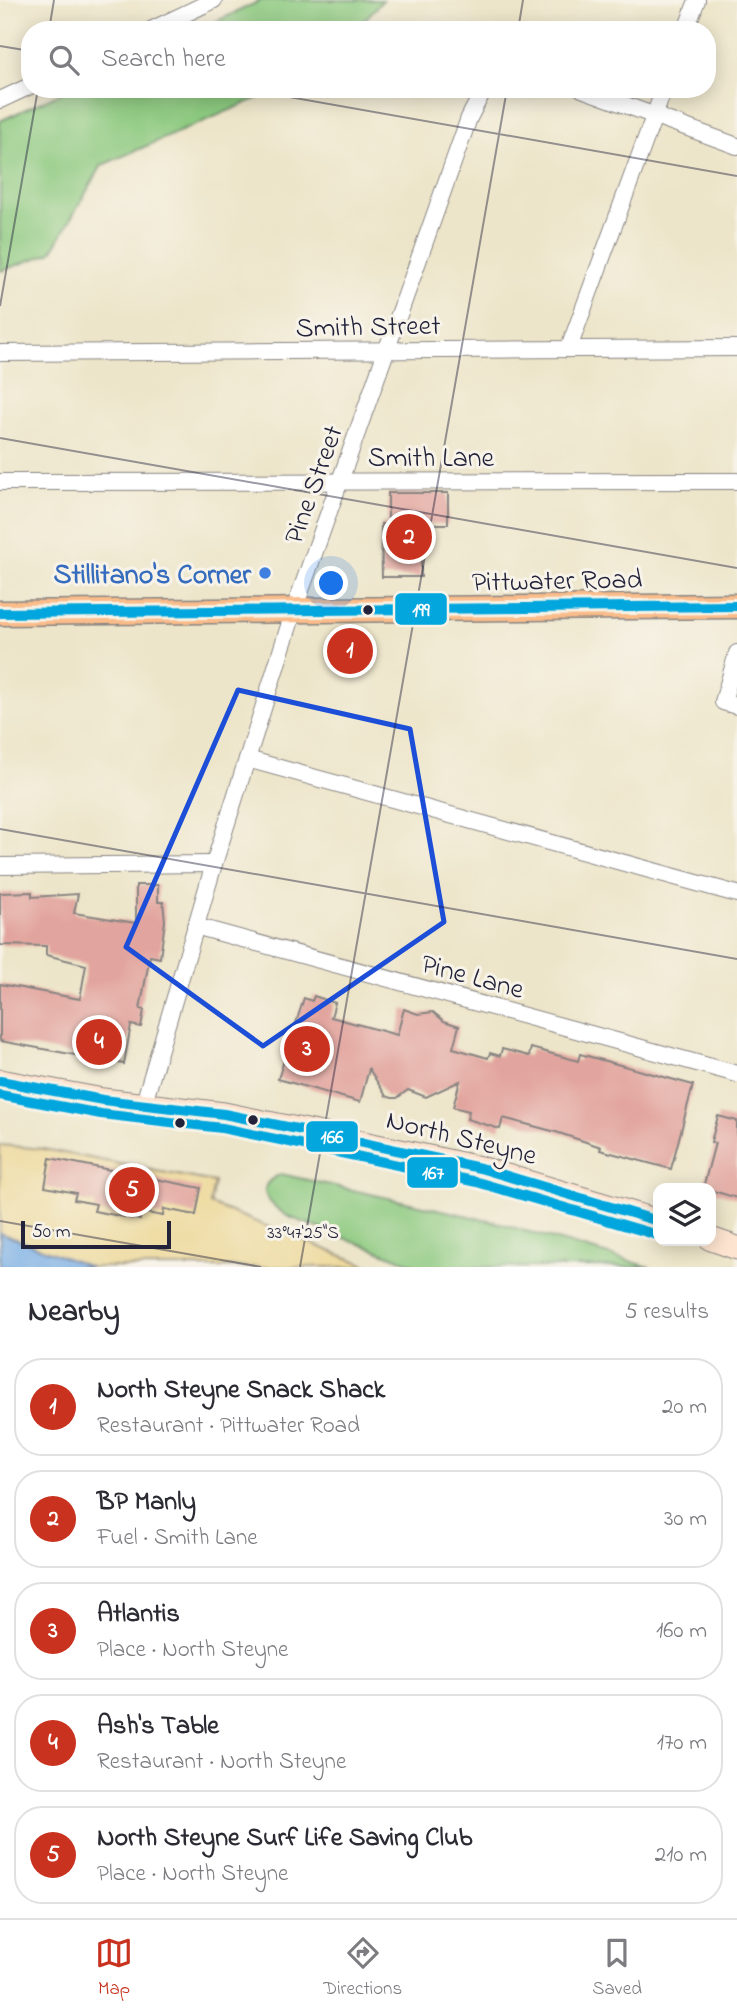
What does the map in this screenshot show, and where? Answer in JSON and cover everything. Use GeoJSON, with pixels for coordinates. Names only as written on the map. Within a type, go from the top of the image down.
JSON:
{"type":"FeatureCollection","features":[{"type":"Feature","properties":{"kind":"main road","name":"Pittwater Road"},"geometry":{"type":"LineString","coordinates":[[0,613],[737,606]]}},
{"type":"Feature","properties":{"kind":"main road","name":"North Steyne"},"geometry":{"type":"LineString","coordinates":[[0,1081],[103,1100],[224,1114],[480,1168],[653,1220]]}},
{"type":"Feature","properties":{"kind":"main road"},"geometry":{"type":"LineString","coordinates":[[716,1241],[737,1248]]}},
{"type":"Feature","properties":{"kind":"street"},"geometry":{"type":"LineString","coordinates":[[170,21],[214,0]]}},
{"type":"Feature","properties":{"kind":"street"},"geometry":{"type":"LineString","coordinates":[[689,21],[696,0]]}},
{"type":"Feature","properties":{"kind":"street"},"geometry":{"type":"LineString","coordinates":[[0,100],[21,90]]}},
{"type":"Feature","properties":{"kind":"street","name":"Pine Street"},"geometry":{"type":"LineString","coordinates":[[144,1104],[195,926],[294,610],[469,118],[479,98]]}},
{"type":"Feature","properties":{"kind":"street"},"geometry":{"type":"LineString","coordinates":[[605,98],[737,146]]}},
{"type":"Feature","properties":{"kind":"street"},"geometry":{"type":"LineString","coordinates":[[569,348],[661,98]]}},
{"type":"Feature","properties":{"kind":"street","name":"Smith Street"},"geometry":{"type":"LineString","coordinates":[[0,353],[737,348]]}},
{"type":"Feature","properties":{"kind":"street","name":"Smith Lane"},"geometry":{"type":"LineString","coordinates":[[0,482],[737,481]]}},
{"type":"Feature","properties":{"kind":"street"},"geometry":{"type":"LineString","coordinates":[[737,653],[723,702],[737,706]]}},
{"type":"Feature","properties":{"kind":"street"},"geometry":{"type":"LineString","coordinates":[[247,759],[737,894]]}},
{"type":"Feature","properties":{"kind":"street"},"geometry":{"type":"LineString","coordinates":[[0,866],[214,864]]}},
{"type":"Feature","properties":{"kind":"street","name":"Pine Lane"},"geometry":{"type":"LineString","coordinates":[[195,926],[737,1074]]}},
{"type":"Feature","properties":{"kind":"highlighted area"},"geometry":{"type":"Polygon","coordinates":[[[238,690],[410,729],[444,922],[263,1046],[126,947],[238,690]]]}},
{"type":"Feature","properties":{"kind":"green space"},"geometry":{"type":"Polygon","coordinates":[[[262,0],[383,0],[363,21],[217,21],[262,0]]]}},
{"type":"Feature","properties":{"kind":"green space"},"geometry":{"type":"Polygon","coordinates":[[[50,98],[258,98],[102,165],[51,253],[0,271],[0,121],[50,98]]]}},
{"type":"Feature","properties":{"kind":"green space"},"geometry":{"type":"Polygon","coordinates":[[[281,1174],[491,1221],[650,1267],[421,1267],[287,1216],[269,1201],[265,1190],[272,1179],[281,1174]]]}},
{"type":"Feature","properties":{"kind":"sand"},"geometry":{"type":"Polygon","coordinates":[[[0,1145],[43,1149],[214,1182],[210,1204],[371,1267],[0,1267],[0,1145]]]}},
{"type":"Feature","properties":{"kind":"water"},"geometry":{"type":"Polygon","coordinates":[[[0,1233],[90,1267],[0,1267],[0,1233]]]}},
{"type":"Feature","properties":{"kind":"building"},"geometry":{"type":"Polygon","coordinates":[[[388,493],[448,493],[448,524],[421,524],[421,577],[382,577],[381,524],[388,524],[388,493]]]}},
{"type":"Feature","properties":{"kind":"building"},"geometry":{"type":"Polygon","coordinates":[[[136,885],[158,885],[158,902],[163,902],[165,921],[160,958],[150,956],[140,1009],[144,1010],[141,1027],[131,1025],[124,1064],[0,1041],[0,984],[80,999],[86,965],[46,955],[46,946],[0,945],[0,893],[32,892],[32,897],[78,894],[74,913],[136,923],[136,885]]]}},
{"type":"Feature","properties":{"kind":"building"},"geometry":{"type":"Polygon","coordinates":[[[314,996],[335,1003],[331,1017],[397,1035],[404,1009],[418,1014],[433,1012],[444,1021],[459,1026],[453,1048],[488,1058],[490,1053],[500,1056],[502,1049],[529,1056],[531,1048],[578,1061],[580,1054],[693,1085],[671,1169],[600,1150],[601,1147],[556,1132],[503,1118],[500,1129],[467,1119],[469,1111],[453,1107],[460,1081],[426,1097],[408,1090],[397,1098],[392,1098],[386,1096],[369,1069],[360,1102],[278,1079],[304,998],[312,1001],[314,996]]]}},
{"type":"Feature","properties":{"kind":"building"},"geometry":{"type":"Polygon","coordinates":[[[718,1116],[737,1121],[737,1198],[716,1192],[716,1183],[704,1183],[715,1143],[711,1142],[718,1116]]]}},
{"type":"Feature","properties":{"kind":"building"},"geometry":{"type":"Polygon","coordinates":[[[50,1158],[201,1188],[196,1215],[164,1209],[163,1216],[141,1212],[140,1220],[94,1211],[96,1204],[74,1200],[76,1193],[45,1187],[50,1158]]]}},
{"type":"Feature","properties":{"kind":"transit line","name":"199"},"geometry":{"type":"LineString","coordinates":[[0,613],[737,606]]}},
{"type":"Feature","properties":{"kind":"transit line","name":"166"},"geometry":{"type":"LineString","coordinates":[[0,1081],[103,1100],[224,1114],[307,1131],[480,1168],[653,1220]]}},
{"type":"Feature","properties":{"kind":"transit line","name":"167"},"geometry":{"type":"LineString","coordinates":[[0,1095],[101,1114],[222,1128],[304,1145],[477,1182],[653,1234]]}},
{"type":"Feature","properties":{"kind":"place","name":"BP Manly"},"geometry":{"type":"Point","coordinates":[409,537]}},
{"type":"Feature","properties":{"kind":"place","name":"Stillitano's Corner"},"geometry":{"type":"Point","coordinates":[265,573]}},
{"type":"Feature","properties":{"kind":"place","name":"North Steyne Snack Shack"},"geometry":{"type":"Point","coordinates":[350,651]}},
{"type":"Feature","properties":{"kind":"place","name":"Ash's Table"},"geometry":{"type":"Point","coordinates":[99,1042]}},
{"type":"Feature","properties":{"kind":"place","name":"Atlantis"},"geometry":{"type":"Point","coordinates":[307,1049]}},
{"type":"Feature","properties":{"kind":"place","name":"North Steyne Surf Life Saving Club"},"geometry":{"type":"Point","coordinates":[132,1190]}}]}
